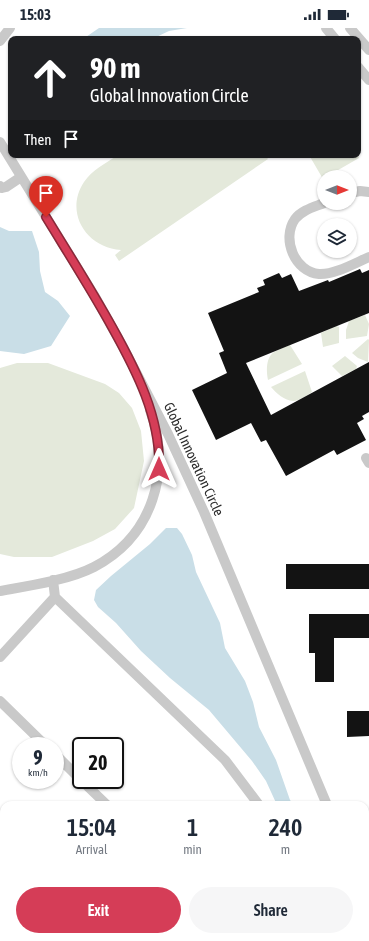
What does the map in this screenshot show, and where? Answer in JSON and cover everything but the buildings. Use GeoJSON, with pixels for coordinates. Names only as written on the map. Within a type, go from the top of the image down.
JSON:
{"type":"FeatureCollection","features":[{"type":"Feature","properties":{"kind":"street"},"geometry":{"type":"LineString","coordinates":[[0,41],[10,28]]}},
{"type":"Feature","properties":{"kind":"street"},"geometry":{"type":"LineString","coordinates":[[326,28],[333,36]]}},
{"type":"Feature","properties":{"kind":"street"},"geometry":{"type":"LineString","coordinates":[[350,28],[357,36]]}},
{"type":"Feature","properties":{"kind":"street"},"geometry":{"type":"LineString","coordinates":[[361,41],[369,50]]}},
{"type":"Feature","properties":{"kind":"street"},"geometry":{"type":"LineString","coordinates":[[361,71],[369,80]]}},
{"type":"Feature","properties":{"kind":"street","name":"Global Innovation Circle"},"geometry":{"type":"LineString","coordinates":[[0,142],[8,155]]}},
{"type":"Feature","properties":{"kind":"street","name":"Global Innovation Circle"},"geometry":{"type":"LineString","coordinates":[[10,158],[94,295],[136,371],[168,434],[204,512],[325,801]]}},
{"type":"Feature","properties":{"kind":"street"},"geometry":{"type":"LineString","coordinates":[[0,186],[2,188],[6,188],[21,177]]}},
{"type":"Feature","properties":{"kind":"street"},"geometry":{"type":"LineString","coordinates":[[357,191],[369,192]]}},
{"type":"Feature","properties":{"kind":"street"},"geometry":{"type":"LineString","coordinates":[[317,206],[302,213],[295,219],[289,235],[293,254],[303,267],[316,274],[325,274],[369,257]]}},
{"type":"Feature","properties":{"kind":"street"},"geometry":{"type":"LineString","coordinates":[[0,591],[53,580],[86,570],[101,563],[115,553],[126,543],[138,528],[152,501],[159,469],[158,439],[154,422],[136,371]]}},
{"type":"Feature","properties":{"kind":"street"},"geometry":{"type":"LineString","coordinates":[[53,580],[55,597],[225,760],[256,801]]}},
{"type":"Feature","properties":{"kind":"street"},"geometry":{"type":"LineString","coordinates":[[0,657],[55,597]]}},
{"type":"Feature","properties":{"kind":"street"},"geometry":{"type":"LineString","coordinates":[[0,701],[37,737]]}},
{"type":"Feature","properties":{"kind":"street"},"geometry":{"type":"LineString","coordinates":[[64,763],[72,771]]}},
{"type":"Feature","properties":{"kind":"street"},"geometry":{"type":"LineString","coordinates":[[319,785],[321,801]]}},
{"type":"Feature","properties":{"kind":"street"},"geometry":{"type":"LineString","coordinates":[[90,789],[103,801]]}},
{"type":"Feature","properties":{"kind":"shaded area"},"geometry":{"type":"Polygon","coordinates":[[[114,158],[268,159],[119,261],[115,255],[121,250],[109,248],[98,243],[89,236],[82,226],[78,216],[76,205],[78,193],[87,178],[114,158]]]}},
{"type":"Feature","properties":{"kind":"shaded area"},"geometry":{"type":"Polygon","coordinates":[[[311,158],[359,158],[338,170],[318,170],[311,158]]]}},
{"type":"Feature","properties":{"kind":"shaded area"},"geometry":{"type":"Polygon","coordinates":[[[365,315],[369,324],[367,336],[346,339],[346,330],[349,321],[365,315]]]}},
{"type":"Feature","properties":{"kind":"shaded area"},"geometry":{"type":"Polygon","coordinates":[[[336,326],[339,327],[339,343],[323,347],[321,333],[336,326]]]}},
{"type":"Feature","properties":{"kind":"shaded area"},"geometry":{"type":"Polygon","coordinates":[[[368,339],[368,362],[358,358],[352,353],[368,339]]]}},
{"type":"Feature","properties":{"kind":"shaded area"},"geometry":{"type":"Polygon","coordinates":[[[290,345],[302,364],[268,380],[267,369],[269,357],[274,352],[290,345]]]}},
{"type":"Feature","properties":{"kind":"shaded area"},"geometry":{"type":"Polygon","coordinates":[[[345,356],[357,366],[356,369],[342,376],[332,366],[345,356]]]}},
{"type":"Feature","properties":{"kind":"shaded area"},"geometry":{"type":"Polygon","coordinates":[[[17,363],[48,363],[105,384],[119,393],[132,408],[141,431],[144,461],[134,508],[115,529],[93,541],[52,557],[14,557],[0,554],[0,368],[17,363]]]}},
{"type":"Feature","properties":{"kind":"shaded area"},"geometry":{"type":"Polygon","coordinates":[[[305,371],[312,392],[300,399],[290,401],[271,387],[305,371]]]}},
{"type":"Feature","properties":{"kind":"water"},"geometry":{"type":"Polygon","coordinates":[[[99,28],[187,28],[169,31],[158,36],[87,36],[99,28]]]}},
{"type":"Feature","properties":{"kind":"water"},"geometry":{"type":"Polygon","coordinates":[[[0,227],[9,231],[32,231],[39,252],[40,271],[45,292],[58,301],[70,316],[51,346],[24,354],[0,351],[0,227]]]}},
{"type":"Feature","properties":{"kind":"water"},"geometry":{"type":"Polygon","coordinates":[[[166,528],[177,528],[182,534],[192,555],[196,572],[220,623],[225,648],[245,681],[253,702],[259,727],[276,760],[291,801],[275,801],[266,781],[252,761],[209,710],[170,678],[141,651],[116,623],[98,607],[94,600],[96,590],[150,544],[166,528]]]}},
{"type":"Feature","properties":{"kind":"route"},"geometry":{"type":"LineString","coordinates":[[46,217],[94,295],[136,371],[157,430],[160,457],[159,469]]}}]}
